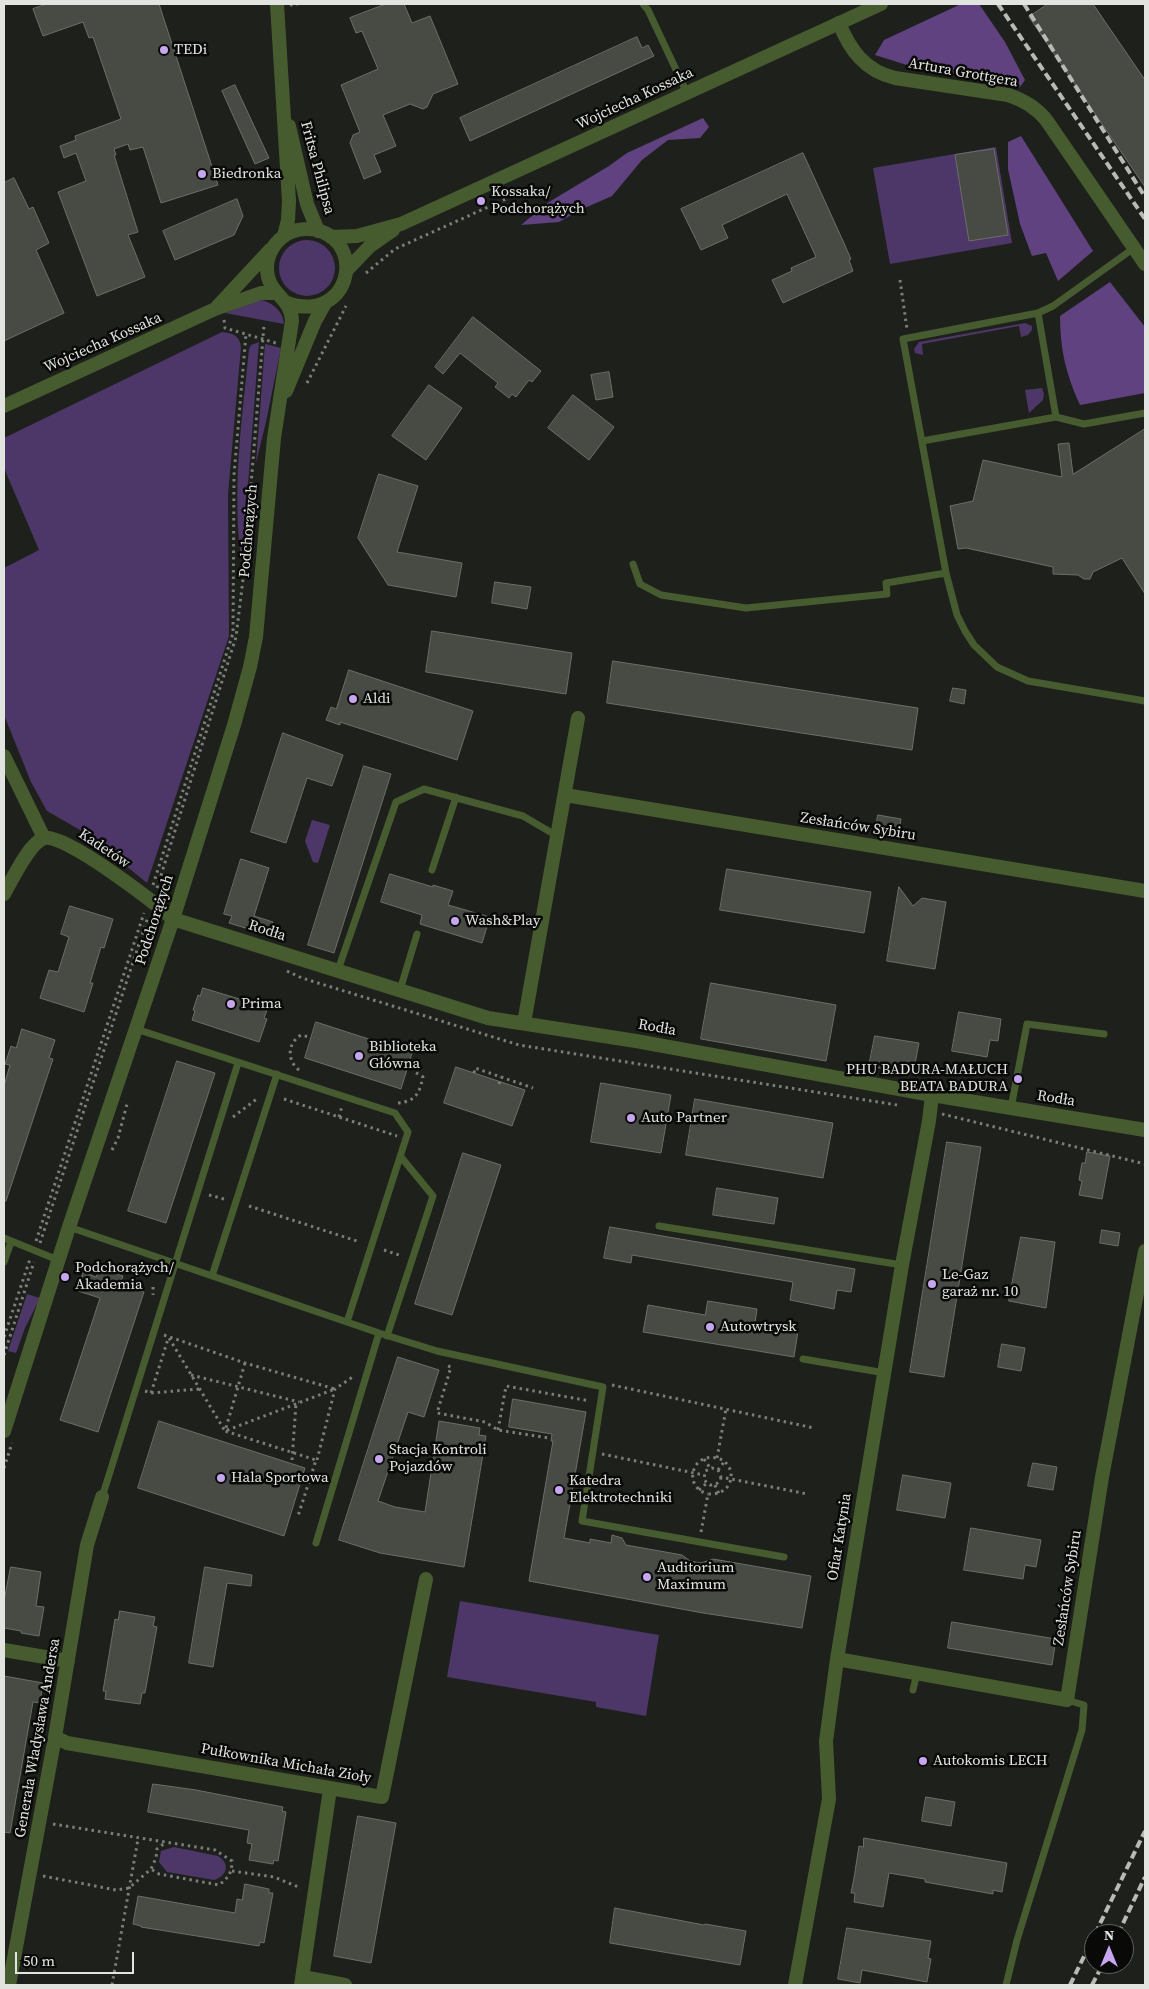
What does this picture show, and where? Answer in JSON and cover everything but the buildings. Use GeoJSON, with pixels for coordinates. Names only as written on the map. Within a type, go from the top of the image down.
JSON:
{"type":"FeatureCollection","features":[{"type":"Feature","properties":{"kind":"street","name":"Fritsa Philipsa"},"geometry":{"type":"LineString","coordinates":[[277,4],[285,114],[284,146],[289,202],[288,220],[279,241]]}},
{"type":"Feature","properties":{"kind":"street","name":"Wojciecha Kossaka"},"geometry":{"type":"LineString","coordinates":[[331,237],[357,236],[401,224],[881,4]]}},
{"type":"Feature","properties":{"kind":"street","name":"Artura Grottgera"},"geometry":{"type":"LineString","coordinates":[[839,23],[847,43],[860,59],[882,74],[895,78],[1008,95],[1032,106],[1047,121],[1145,264]]}},
{"type":"Feature","properties":{"kind":"street","name":"Fritsa Philipsa"},"geometry":{"type":"LineString","coordinates":[[285,114],[307,204],[318,231]]}},
{"type":"Feature","properties":{"kind":"street","name":"Wojciecha Kossaka"},"geometry":{"type":"LineString","coordinates":[[346,271],[370,246],[401,224]]}},
{"type":"Feature","properties":{"kind":"street"},"geometry":{"type":"LineString","coordinates":[[300,229],[318,231],[331,237],[341,249],[346,263],[343,284],[336,295],[325,303],[312,307],[299,307],[287,303],[276,293],[270,282],[267,270],[268,257],[279,241],[300,229]]}},
{"type":"Feature","properties":{"kind":"street","name":"Wojciecha Kossaka"},"geometry":{"type":"LineString","coordinates":[[215,309],[279,241]]}},
{"type":"Feature","properties":{"kind":"street","name":"Wojciecha Kossaka"},"geometry":{"type":"LineString","coordinates":[[4,406],[215,309],[261,293],[276,293]]}},
{"type":"Feature","properties":{"kind":"street","name":"Podchorążych"},"geometry":{"type":"LineString","coordinates":[[4,1431],[58,1260],[173,919],[250,668],[256,629],[274,438],[292,321],[291,309],[287,303]]}},
{"type":"Feature","properties":{"kind":"street","name":"Podchorążych"},"geometry":{"type":"LineString","coordinates":[[280,406],[315,321],[325,303]]}},
{"type":"Feature","properties":{"kind":"street"},"geometry":{"type":"LineString","coordinates":[[524,1023],[578,718]]}},
{"type":"Feature","properties":{"kind":"street"},"geometry":{"type":"LineString","coordinates":[[4,756],[44,838],[30,850],[4,894]]}},
{"type":"Feature","properties":{"kind":"street","name":"Zesłańców Sybiru"},"geometry":{"type":"LineString","coordinates":[[565,795],[1145,891]]}},
{"type":"Feature","properties":{"kind":"street","name":"Kadetów"},"geometry":{"type":"LineString","coordinates":[[44,838],[55,838],[66,843],[153,901],[173,919]]}},
{"type":"Feature","properties":{"kind":"street","name":"Rodła"},"geometry":{"type":"LineString","coordinates":[[173,919],[488,1018],[636,1041],[932,1095],[1145,1130]]}},
{"type":"Feature","properties":{"kind":"street","name":"Ofiar Katynia"},"geometry":{"type":"LineString","coordinates":[[795,1985],[829,1799],[826,1741],[837,1659],[932,1095]]}},
{"type":"Feature","properties":{"kind":"street","name":"Zesłańców Sybiru"},"geometry":{"type":"LineString","coordinates":[[1068,1700],[1102,1477],[1145,1251]]}},
{"type":"Feature","properties":{"kind":"street","name":"Generała Władysława Andersa"},"geometry":{"type":"LineString","coordinates":[[9,1985],[55,1737],[87,1545],[103,1494]]}},
{"type":"Feature","properties":{"kind":"street","name":"Pułkownika Michała Zioły"},"geometry":{"type":"LineString","coordinates":[[55,1737],[67,1743],[382,1797],[426,1579]]}},
{"type":"Feature","properties":{"kind":"street"},"geometry":{"type":"LineString","coordinates":[[4,1650],[68,1660]]}},
{"type":"Feature","properties":{"kind":"street"},"geometry":{"type":"LineString","coordinates":[[837,1659],[1068,1700]]}},
{"type":"Feature","properties":{"kind":"street"},"geometry":{"type":"LineString","coordinates":[[330,1789],[302,1981],[345,1985]]}},
{"type":"Feature","properties":{"kind":"lane"},"geometry":{"type":"LineString","coordinates":[[642,4],[648,10],[687,93]]}},
{"type":"Feature","properties":{"kind":"lane"},"geometry":{"type":"LineString","coordinates":[[1134,248],[1053,306],[1038,313],[903,338],[946,573],[957,614],[964,631],[974,645],[998,667],[1028,682],[1145,701]]}},
{"type":"Feature","properties":{"kind":"lane"},"geometry":{"type":"LineString","coordinates":[[1038,313],[1056,417]]}},
{"type":"Feature","properties":{"kind":"lane"},"geometry":{"type":"LineString","coordinates":[[922,441],[1056,417],[1084,424],[1145,413]]}},
{"type":"Feature","properties":{"kind":"lane"},"geometry":{"type":"LineString","coordinates":[[633,564],[640,584],[661,595],[746,608],[887,594],[886,582],[946,573]]}},
{"type":"Feature","properties":{"kind":"lane"},"geometry":{"type":"LineString","coordinates":[[338,970],[396,802],[424,789],[523,816],[557,836]]}},
{"type":"Feature","properties":{"kind":"lane"},"geometry":{"type":"LineString","coordinates":[[432,870],[456,797]]}},
{"type":"Feature","properties":{"kind":"lane"},"geometry":{"type":"LineString","coordinates":[[400,990],[417,934]]}},
{"type":"Feature","properties":{"kind":"lane"},"geometry":{"type":"LineString","coordinates":[[1010,1108],[1027,1024],[1104,1034]]}},
{"type":"Feature","properties":{"kind":"lane"},"geometry":{"type":"LineString","coordinates":[[136,1029],[395,1112],[408,1132],[348,1322]]}},
{"type":"Feature","properties":{"kind":"lane"},"geometry":{"type":"LineString","coordinates":[[103,1494],[238,1062]]}},
{"type":"Feature","properties":{"kind":"lane"},"geometry":{"type":"LineString","coordinates":[[212,1276],[277,1074]]}},
{"type":"Feature","properties":{"kind":"lane"},"geometry":{"type":"LineString","coordinates":[[316,1543],[371,1364],[432,1196],[401,1157]]}},
{"type":"Feature","properties":{"kind":"lane"},"geometry":{"type":"LineString","coordinates":[[660,1226],[902,1265]]}},
{"type":"Feature","properties":{"kind":"lane"},"geometry":{"type":"LineString","coordinates":[[69,1227],[383,1335],[437,1351],[602,1387],[582,1521],[784,1557]]}},
{"type":"Feature","properties":{"kind":"lane"},"geometry":{"type":"LineString","coordinates":[[4,1262],[7,1240],[58,1260]]}},
{"type":"Feature","properties":{"kind":"lane"},"geometry":{"type":"LineString","coordinates":[[803,1359],[885,1373]]}},
{"type":"Feature","properties":{"kind":"lane"},"geometry":{"type":"LineString","coordinates":[[913,1690],[917,1673]]}},
{"type":"Feature","properties":{"kind":"lane"},"geometry":{"type":"LineString","coordinates":[[1006,1985],[1017,1940],[1082,1730],[1084,1705],[1068,1700]]}},
{"type":"Feature","properties":{"kind":"path"},"geometry":{"type":"LineString","coordinates":[[364,275],[395,249],[508,198]]}},
{"type":"Feature","properties":{"kind":"path"},"geometry":{"type":"LineString","coordinates":[[900,280],[908,338]]}},
{"type":"Feature","properties":{"kind":"path"},"geometry":{"type":"LineString","coordinates":[[320,356],[348,300]]}},
{"type":"Feature","properties":{"kind":"path"},"geometry":{"type":"LineString","coordinates":[[156,892],[236,637],[244,571],[264,325]]}},
{"type":"Feature","properties":{"kind":"path"},"geometry":{"type":"LineString","coordinates":[[225,328],[284,345]]}},
{"type":"Feature","properties":{"kind":"path"},"geometry":{"type":"LineString","coordinates":[[151,890],[233,633],[234,475],[246,334]]}},
{"type":"Feature","properties":{"kind":"path"},"geometry":{"type":"LineString","coordinates":[[34,1245],[147,904]]}},
{"type":"Feature","properties":{"kind":"path"},"geometry":{"type":"LineString","coordinates":[[39,1247],[148,916]]}},
{"type":"Feature","properties":{"kind":"path"},"geometry":{"type":"LineString","coordinates":[[301,1070],[293,1066],[290,1056],[291,1048],[295,1038],[301,1035],[309,1037]]}},
{"type":"Feature","properties":{"kind":"path"},"geometry":{"type":"LineString","coordinates":[[474,1073],[476,1068],[533,1088]]}},
{"type":"Feature","properties":{"kind":"path"},"geometry":{"type":"LineString","coordinates":[[390,1100],[399,1103],[411,1100],[417,1094],[422,1077],[413,1071]]}},
{"type":"Feature","properties":{"kind":"path"},"geometry":{"type":"LineString","coordinates":[[499,1084],[501,1077]]}},
{"type":"Feature","properties":{"kind":"path"},"geometry":{"type":"LineString","coordinates":[[508,1084],[510,1080]]}},
{"type":"Feature","properties":{"kind":"path"},"geometry":{"type":"LineString","coordinates":[[230,1119],[265,1092]]}},
{"type":"Feature","properties":{"kind":"path"},"geometry":{"type":"LineString","coordinates":[[284,1098],[397,1136]]}},
{"type":"Feature","properties":{"kind":"path"},"geometry":{"type":"LineString","coordinates":[[209,1195],[224,1198]]}},
{"type":"Feature","properties":{"kind":"path"},"geometry":{"type":"LineString","coordinates":[[248,1206],[360,1242]]}},
{"type":"Feature","properties":{"kind":"path"},"geometry":{"type":"LineString","coordinates":[[4,1337],[29,1260]]}},
{"type":"Feature","properties":{"kind":"path"},"geometry":{"type":"LineString","coordinates":[[4,1355],[34,1262]]}},
{"type":"Feature","properties":{"kind":"path"},"geometry":{"type":"LineString","coordinates":[[169,1338],[245,1363],[335,1389]]}},
{"type":"Feature","properties":{"kind":"path"},"geometry":{"type":"LineString","coordinates":[[169,1338],[224,1431],[316,1460],[298,1516]]}},
{"type":"Feature","properties":{"kind":"path"},"geometry":{"type":"LineString","coordinates":[[169,1338],[151,1393],[199,1388]]}},
{"type":"Feature","properties":{"kind":"path"},"geometry":{"type":"LineString","coordinates":[[224,1431],[245,1363]]}},
{"type":"Feature","properties":{"kind":"path"},"geometry":{"type":"LineString","coordinates":[[224,1431],[335,1389],[371,1364]]}},
{"type":"Feature","properties":{"kind":"path"},"geometry":{"type":"LineString","coordinates":[[443,1365],[452,1367],[438,1413],[485,1422],[498,1430],[549,1438]]}},
{"type":"Feature","properties":{"kind":"path"},"geometry":{"type":"LineString","coordinates":[[190,1375],[298,1403]]}},
{"type":"Feature","properties":{"kind":"path"},"geometry":{"type":"LineString","coordinates":[[498,1430],[506,1386],[594,1403],[598,1382],[814,1428]]}},
{"type":"Feature","properties":{"kind":"path"},"geometry":{"type":"LineString","coordinates":[[317,1460],[335,1389]]}},
{"type":"Feature","properties":{"kind":"path"},"geometry":{"type":"LineString","coordinates":[[292,1460],[298,1403]]}},
{"type":"Feature","properties":{"kind":"path"},"geometry":{"type":"LineString","coordinates":[[717,1458],[726,1409]]}},
{"type":"Feature","properties":{"kind":"path"},"geometry":{"type":"LineString","coordinates":[[592,1452],[704,1474]]}},
{"type":"Feature","properties":{"kind":"path"},"geometry":{"type":"LineString","coordinates":[[710,1457],[717,1458],[729,1468],[731,1479],[726,1489],[720,1494],[708,1494],[699,1490],[693,1483],[693,1472],[698,1462],[704,1459],[710,1457]]}},
{"type":"Feature","properties":{"kind":"path"},"geometry":{"type":"LineString","coordinates":[[704,1459],[710,1468],[718,1470]]}},
{"type":"Feature","properties":{"kind":"path"},"geometry":{"type":"LineString","coordinates":[[718,1470],[724,1462]]}},
{"type":"Feature","properties":{"kind":"path"},"geometry":{"type":"LineString","coordinates":[[704,1474],[710,1468]]}},
{"type":"Feature","properties":{"kind":"path"},"geometry":{"type":"LineString","coordinates":[[715,1485],[721,1481],[718,1470]]}},
{"type":"Feature","properties":{"kind":"path"},"geometry":{"type":"LineString","coordinates":[[704,1474],[707,1483]]}},
{"type":"Feature","properties":{"kind":"path"},"geometry":{"type":"LineString","coordinates":[[721,1477],[807,1494]]}},
{"type":"Feature","properties":{"kind":"path"},"geometry":{"type":"LineString","coordinates":[[699,1490],[707,1483]]}},
{"type":"Feature","properties":{"kind":"path"},"geometry":{"type":"LineString","coordinates":[[707,1483],[715,1485],[720,1494]]}},
{"type":"Feature","properties":{"kind":"path"},"geometry":{"type":"LineString","coordinates":[[700,1538],[708,1494]]}},
{"type":"Feature","properties":{"kind":"path"},"geometry":{"type":"LineString","coordinates":[[40,1821],[138,1839],[215,1850],[232,1861],[232,1871],[219,1885],[159,1874],[150,1869]]}},
{"type":"Feature","properties":{"kind":"path"},"geometry":{"type":"LineString","coordinates":[[112,1985],[138,1839]]}},
{"type":"Feature","properties":{"kind":"path"},"geometry":{"type":"LineString","coordinates":[[30,1874],[116,1890],[129,1888],[150,1869],[156,1858],[157,1849],[166,1842]]}},
{"type":"Feature","properties":{"kind":"path"},"geometry":{"type":"LineString","coordinates":[[232,1871],[274,1877],[315,1893]]}},
{"type":"Feature","properties":{"kind":"shaded area"},"geometry":{"type":"Polygon","coordinates":[[[961,4],[979,4],[1005,42],[1025,80],[1020,87],[907,65],[875,55],[884,40],[961,4]]]}},
{"type":"Feature","properties":{"kind":"shaded area"},"geometry":{"type":"Polygon","coordinates":[[[703,118],[709,127],[700,138],[668,140],[642,160],[612,196],[580,210],[559,222],[521,225],[549,202],[627,153],[703,118]]]}},
{"type":"Feature","properties":{"kind":"shaded area"},"geometry":{"type":"Polygon","coordinates":[[[1021,136],[1093,251],[1058,281],[1046,253],[1032,256],[1020,224],[1008,169],[1008,142],[1021,136]]]}},
{"type":"Feature","properties":{"kind":"shaded area"},"geometry":{"type":"Polygon","coordinates":[[[996,147],[1012,243],[890,264],[873,168],[996,147]]]}},
{"type":"Feature","properties":{"kind":"shaded area"},"geometry":{"type":"Polygon","coordinates":[[[302,240],[312,240],[327,248],[333,257],[335,268],[333,279],[327,288],[312,296],[302,296],[291,291],[284,284],[279,273],[279,263],[284,252],[291,245],[302,240]]]}},
{"type":"Feature","properties":{"kind":"shaded area"},"geometry":{"type":"Polygon","coordinates":[[[1110,282],[1145,327],[1145,393],[1080,405],[1065,362],[1061,340],[1060,316],[1110,282]]]}},
{"type":"Feature","properties":{"kind":"shaded area"},"geometry":{"type":"Polygon","coordinates":[[[262,300],[277,309],[282,315],[284,324],[225,313],[253,302],[262,300]]]}},
{"type":"Feature","properties":{"kind":"shaded area"},"geometry":{"type":"Polygon","coordinates":[[[1025,323],[1032,326],[1032,330],[1028,335],[1021,337],[1019,326],[922,344],[923,355],[915,353],[914,349],[919,342],[1025,323]]]}},
{"type":"Feature","properties":{"kind":"shaded area"},"geometry":{"type":"Polygon","coordinates":[[[222,332],[235,336],[239,340],[241,347],[228,494],[229,636],[147,883],[87,834],[47,811],[31,782],[4,715],[4,568],[39,550],[4,468],[4,438],[222,332]]]}},
{"type":"Feature","properties":{"kind":"shaded area"},"geometry":{"type":"Polygon","coordinates":[[[259,342],[242,564],[237,510],[239,456],[249,349],[251,345],[259,342]]]}},
{"type":"Feature","properties":{"kind":"shaded area"},"geometry":{"type":"Polygon","coordinates":[[[265,344],[281,348],[256,463],[265,344]]]}},
{"type":"Feature","properties":{"kind":"shaded area"},"geometry":{"type":"Polygon","coordinates":[[[1042,388],[1043,400],[1029,413],[1025,390],[1042,388]]]}},
{"type":"Feature","properties":{"kind":"shaded area"},"geometry":{"type":"Polygon","coordinates":[[[312,820],[330,825],[318,863],[313,862],[305,841],[312,820]]]}},
{"type":"Feature","properties":{"kind":"shaded area"},"geometry":{"type":"Polygon","coordinates":[[[27,1294],[40,1298],[25,1328],[16,1353],[8,1351],[27,1294]]]}},
{"type":"Feature","properties":{"kind":"shaded area"},"geometry":{"type":"Polygon","coordinates":[[[460,1601],[659,1635],[646,1716],[596,1707],[596,1702],[447,1677],[460,1601]]]}},
{"type":"Feature","properties":{"kind":"shaded area"},"geometry":{"type":"Polygon","coordinates":[[[174,1847],[218,1856],[226,1866],[225,1872],[214,1880],[167,1872],[159,1862],[161,1851],[174,1847]]]}},
{"type":"Feature","properties":{"kind":"railway"},"geometry":{"type":"LineString","coordinates":[[998,4],[1145,219]]}},
{"type":"Feature","properties":{"kind":"railway"},"geometry":{"type":"LineString","coordinates":[[1024,4],[1145,197]]}},
{"type":"Feature","properties":{"kind":"railway"},"geometry":{"type":"LineString","coordinates":[[1100,1924],[1145,1831]]}},
{"type":"Feature","properties":{"kind":"railway"},"geometry":{"type":"LineString","coordinates":[[1123,1924],[1145,1877]]}},
{"type":"Feature","properties":{"kind":"railway"},"geometry":{"type":"LineString","coordinates":[[1070,1985],[1084,1956]]}},
{"type":"Feature","properties":{"kind":"railway"},"geometry":{"type":"LineString","coordinates":[[1092,1985],[1098,1974]]}},
{"type":"Feature","properties":{"kind":"place","name":"TEDi"},"geometry":{"type":"Point","coordinates":[164,50]}},
{"type":"Feature","properties":{"kind":"place","name":"Biedronka"},"geometry":{"type":"Point","coordinates":[202,174]}},
{"type":"Feature","properties":{"kind":"place","name":"Kossaka/ Podchorążych"},"geometry":{"type":"Point","coordinates":[481,201]}},
{"type":"Feature","properties":{"kind":"place","name":"Aldi"},"geometry":{"type":"Point","coordinates":[353,699]}},
{"type":"Feature","properties":{"kind":"place","name":"Wash&Play"},"geometry":{"type":"Point","coordinates":[455,921]}},
{"type":"Feature","properties":{"kind":"place","name":"Prima"},"geometry":{"type":"Point","coordinates":[231,1004]}},
{"type":"Feature","properties":{"kind":"place","name":"Biblioteka Główna"},"geometry":{"type":"Point","coordinates":[359,1056]}},
{"type":"Feature","properties":{"kind":"place","name":"PHU BADURA-MAŁUCH BEATA BADURA"},"geometry":{"type":"Point","coordinates":[1018,1079]}},
{"type":"Feature","properties":{"kind":"place","name":"Auto Partner"},"geometry":{"type":"Point","coordinates":[631,1118]}},
{"type":"Feature","properties":{"kind":"place","name":"Podchorążych/ Akademia"},"geometry":{"type":"Point","coordinates":[65,1277]}},
{"type":"Feature","properties":{"kind":"place","name":"Le-Gaz garaż nr. 10"},"geometry":{"type":"Point","coordinates":[932,1284]}},
{"type":"Feature","properties":{"kind":"place","name":"Autowtrysk"},"geometry":{"type":"Point","coordinates":[710,1327]}},
{"type":"Feature","properties":{"kind":"place","name":"Stacja Kontroli Pojazdów"},"geometry":{"type":"Point","coordinates":[379,1459]}},
{"type":"Feature","properties":{"kind":"place","name":"Hala Sportowa"},"geometry":{"type":"Point","coordinates":[221,1478]}},
{"type":"Feature","properties":{"kind":"place","name":"Katedra Elektrotechniki"},"geometry":{"type":"Point","coordinates":[559,1490]}},
{"type":"Feature","properties":{"kind":"place","name":"Auditorium Maximum"},"geometry":{"type":"Point","coordinates":[647,1577]}},
{"type":"Feature","properties":{"kind":"place","name":"Autokomis LECH"},"geometry":{"type":"Point","coordinates":[923,1761]}}]}
